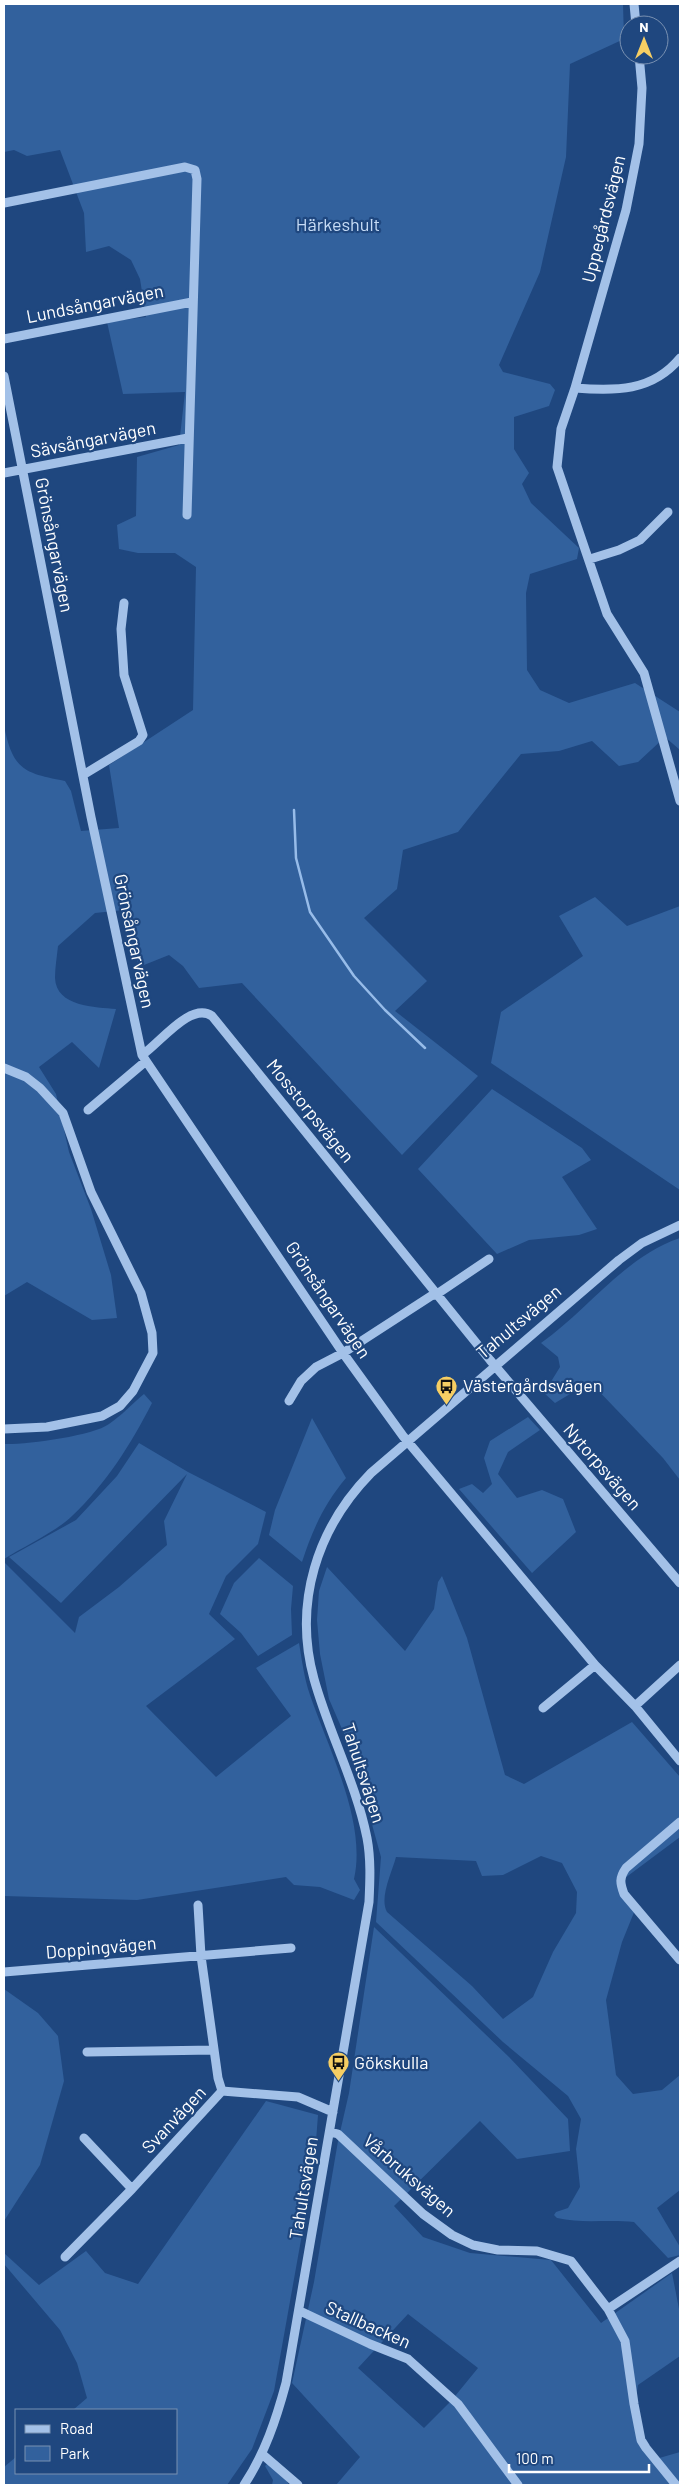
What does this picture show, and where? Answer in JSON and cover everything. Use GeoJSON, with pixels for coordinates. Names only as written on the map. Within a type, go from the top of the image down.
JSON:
{"type":"FeatureCollection","features":[{"type":"Feature","properties":{"kind":"street","name":"Uppegårdsvägen"},"geometry":{"type":"LineString","coordinates":[[640,65],[642,88],[639,144],[626,210],[575,388],[560,429],[556,467],[590,559],[607,614],[644,673],[680,801]]}},
{"type":"Feature","properties":{"kind":"street"},"geometry":{"type":"LineString","coordinates":[[4,204],[190,167],[195,170],[187,515]]}},
{"type":"Feature","properties":{"kind":"street","name":"Lundsångarvägen"},"geometry":{"type":"LineString","coordinates":[[4,339],[192,302]]}},
{"type":"Feature","properties":{"kind":"street"},"geometry":{"type":"LineString","coordinates":[[575,388],[627,389],[649,382],[670,370],[680,358]]}},
{"type":"Feature","properties":{"kind":"street","name":"Grönsångarvägen"},"geometry":{"type":"LineString","coordinates":[[4,376],[104,882],[144,1058],[343,1353],[407,1440]]}},
{"type":"Feature","properties":{"kind":"street","name":"Sävsångarvägen"},"geometry":{"type":"LineString","coordinates":[[4,472],[188,438]]}},
{"type":"Feature","properties":{"kind":"street"},"geometry":{"type":"LineString","coordinates":[[590,559],[619,550],[640,540],[668,512]]}},
{"type":"Feature","properties":{"kind":"street"},"geometry":{"type":"LineString","coordinates":[[83,775],[139,741],[143,735],[124,675],[121,629],[124,602]]}},
{"type":"Feature","properties":{"kind":"street","name":"Mosstorpsvägen"},"geometry":{"type":"LineString","coordinates":[[144,1058],[195,1012],[205,1011],[212,1016],[497,1368]]}},
{"type":"Feature","properties":{"kind":"street"},"geometry":{"type":"LineString","coordinates":[[88,1110],[144,1058]]}},
{"type":"Feature","properties":{"kind":"street"},"geometry":{"type":"LineString","coordinates":[[4,1068],[26,1077],[40,1088],[63,1113],[91,1192],[141,1293],[152,1333],[152,1353],[133,1391],[120,1406],[102,1416],[47,1427],[4,1429]]}},
{"type":"Feature","properties":{"kind":"street","name":"Tahultsvägen"},"geometry":{"type":"LineString","coordinates":[[244,2485],[262,2454],[275,2425],[286,2383],[300,2311],[369,1902],[370,1869],[367,1838],[357,1800],[314,1678],[307,1627],[310,1584],[324,1538],[342,1508],[370,1473],[407,1440],[497,1368],[619,1260],[642,1243],[680,1226]]}},
{"type":"Feature","properties":{"kind":"street"},"geometry":{"type":"LineString","coordinates":[[289,1401],[301,1382],[316,1367],[343,1353],[489,1259]]}},
{"type":"Feature","properties":{"kind":"street","name":"Nytorpsvägen"},"geometry":{"type":"LineString","coordinates":[[497,1368],[680,1582]]}},
{"type":"Feature","properties":{"kind":"street"},"geometry":{"type":"LineString","coordinates":[[407,1440],[595,1665],[635,1706],[680,1761]]}},
{"type":"Feature","properties":{"kind":"street"},"geometry":{"type":"LineString","coordinates":[[543,1708],[595,1665]]}},
{"type":"Feature","properties":{"kind":"street"},"geometry":{"type":"LineString","coordinates":[[635,1706],[680,1665]]}},
{"type":"Feature","properties":{"kind":"street"},"geometry":{"type":"LineString","coordinates":[[680,1822],[626,1868],[621,1876],[620,1884],[624,1894],[680,1960]]}},
{"type":"Feature","properties":{"kind":"street"},"geometry":{"type":"LineString","coordinates":[[198,1905],[201,1956],[218,2078],[222,2090]]}},
{"type":"Feature","properties":{"kind":"street","name":"Doppingvägen"},"geometry":{"type":"LineString","coordinates":[[4,1972],[290,1948]]}},
{"type":"Feature","properties":{"kind":"street"},"geometry":{"type":"LineString","coordinates":[[87,2052],[214,2050]]}},
{"type":"Feature","properties":{"kind":"street","name":"Svanvägen"},"geometry":{"type":"LineString","coordinates":[[65,2257],[132,2189],[222,2090],[298,2097],[321,2109],[333,2112]]}},
{"type":"Feature","properties":{"kind":"street","name":"Vårbruksvägen"},"geometry":{"type":"LineString","coordinates":[[330,2132],[338,2134],[418,2210],[452,2235],[473,2245],[498,2250],[537,2251],[571,2261],[608,2309],[625,2341],[634,2404],[642,2440],[646,2448],[676,2485]]}},
{"type":"Feature","properties":{"kind":"street"},"geometry":{"type":"LineString","coordinates":[[84,2138],[132,2189]]}},
{"type":"Feature","properties":{"kind":"street"},"geometry":{"type":"LineString","coordinates":[[608,2309],[680,2261]]}},
{"type":"Feature","properties":{"kind":"street","name":"Stallbacken"},"geometry":{"type":"LineString","coordinates":[[300,2311],[370,2344],[408,2359],[458,2404],[518,2485]]}},
{"type":"Feature","properties":{"kind":"street"},"geometry":{"type":"LineString","coordinates":[[262,2454],[298,2485]]}},
{"type":"Feature","properties":{"kind":"green space","name":"Härkeshult"},"geometry":{"type":"Polygon","coordinates":[[[4,4],[623,4],[623,15],[619,15],[619,41],[570,64],[566,157],[540,272],[499,365],[503,372],[550,384],[555,390],[549,406],[514,417],[514,449],[529,473],[522,484],[531,503],[579,548],[577,559],[530,574],[526,593],[527,670],[540,690],[569,703],[635,683],[680,712],[680,750],[665,737],[638,762],[619,766],[592,741],[559,751],[521,754],[458,832],[403,850],[397,889],[364,918],[427,981],[395,1011],[478,1076],[402,1155],[242,983],[199,988],[183,966],[169,955],[139,967],[124,910],[95,913],[58,946],[55,978],[57,988],[62,995],[78,1004],[116,1009],[99,1068],[72,1042],[39,1067],[56,1094],[69,1152],[91,1209],[111,1275],[117,1318],[92,1320],[27,1282],[4,1296],[4,726],[12,752],[16,761],[22,767],[39,775],[65,781],[71,791],[81,831],[119,828],[109,765],[193,710],[196,567],[175,553],[138,553],[119,549],[117,525],[136,516],[137,457],[179,445],[185,392],[123,394],[107,322],[146,317],[140,279],[131,260],[109,246],[86,252],[84,213],[60,150],[27,156],[14,150],[4,152],[4,4]]]}},
{"type":"Feature","properties":{"kind":"green space"},"geometry":{"type":"Polygon","coordinates":[[[595,897],[627,926],[680,906],[680,1190],[491,1063],[501,1012],[583,956],[559,916],[595,897]]]}},
{"type":"Feature","properties":{"kind":"green space"},"geometry":{"type":"Polygon","coordinates":[[[492,1089],[582,1148],[591,1160],[562,1177],[597,1229],[579,1235],[529,1240],[497,1254],[418,1169],[492,1089]]]}},
{"type":"Feature","properties":{"kind":"green space"},"geometry":{"type":"Polygon","coordinates":[[[680,1238],[680,1480],[663,1458],[590,1382],[555,1403],[544,1393],[560,1367],[558,1357],[541,1343],[624,1271],[660,1246],[680,1238]]]}},
{"type":"Feature","properties":{"kind":"green space"},"geometry":{"type":"Polygon","coordinates":[[[144,1394],[152,1403],[126,1448],[96,1491],[66,1522],[4,1559],[4,1444],[58,1439],[101,1428],[118,1417],[144,1394]]]}},
{"type":"Feature","properties":{"kind":"green space"},"geometry":{"type":"Polygon","coordinates":[[[528,1417],[540,1430],[508,1452],[498,1474],[517,1498],[542,1490],[563,1499],[576,1532],[532,1573],[459,1489],[472,1484],[483,1493],[492,1484],[484,1458],[490,1441],[528,1417]]]}},
{"type":"Feature","properties":{"kind":"green space"},"geometry":{"type":"Polygon","coordinates":[[[312,1418],[346,1478],[319,1518],[302,1562],[269,1535],[275,1510],[312,1418]]]}},
{"type":"Feature","properties":{"kind":"green space"},"geometry":{"type":"Polygon","coordinates":[[[139,1443],[188,1472],[266,1512],[258,1544],[226,1576],[209,1614],[235,1639],[146,1706],[216,1777],[291,1716],[256,1668],[299,1643],[308,1689],[351,1810],[357,1857],[354,1879],[360,1890],[354,1900],[320,1887],[294,1885],[286,1877],[137,1900],[4,1896],[4,1562],[75,1633],[79,1617],[119,1587],[167,1545],[164,1521],[187,1474],[61,1603],[9,1557],[76,1520],[117,1476],[139,1443]]]}},
{"type":"Feature","properties":{"kind":"green space"},"geometry":{"type":"Polygon","coordinates":[[[259,1558],[293,1586],[291,1609],[292,1635],[258,1656],[241,1633],[220,1614],[234,1583],[259,1558]]]}},
{"type":"Feature","properties":{"kind":"green space"},"geometry":{"type":"Polygon","coordinates":[[[327,1567],[405,1651],[434,1609],[438,1582],[442,1576],[467,1638],[505,1775],[524,1784],[632,1722],[680,1777],[680,1837],[621,1881],[637,1905],[622,1942],[606,2000],[616,2075],[633,2094],[662,2090],[680,2075],[680,2190],[657,2208],[680,2247],[680,2255],[668,2258],[634,2222],[576,2221],[557,2218],[554,2215],[556,2212],[568,2208],[580,2187],[576,2149],[581,2119],[568,2096],[503,2042],[376,1922],[381,1857],[352,1752],[329,1699],[320,1654],[317,1620],[319,1591],[327,1567]],[[541,1856],[503,1875],[482,1876],[476,1861],[396,1857],[385,1892],[385,1906],[387,1912],[472,1986],[503,2019],[533,1997],[553,1952],[576,1913],[577,1892],[562,1863],[541,1856]]]}},
{"type":"Feature","properties":{"kind":"green space"},"geometry":{"type":"Polygon","coordinates":[[[374,1927],[509,2057],[568,2119],[570,2151],[517,2159],[480,2121],[394,2206],[423,2237],[470,2253],[551,2260],[601,2323],[672,2273],[680,2314],[680,2356],[638,2385],[636,2406],[641,2432],[656,2459],[680,2452],[680,2485],[336,2485],[360,2457],[292,2383],[314,2282],[338,2141],[349,2093],[374,1927]],[[408,2314],[358,2368],[424,2428],[451,2401],[478,2368],[408,2314]]]}},
{"type":"Feature","properties":{"kind":"green space"},"geometry":{"type":"Polygon","coordinates":[[[4,1989],[38,2013],[58,2036],[64,2081],[40,2165],[4,2221],[4,1989]]]}},
{"type":"Feature","properties":{"kind":"green space"},"geometry":{"type":"Polygon","coordinates":[[[266,2101],[318,2115],[314,2167],[274,2391],[252,2449],[227,2485],[4,2485],[4,2467],[15,2458],[15,2474],[178,2474],[178,2409],[74,2409],[87,2398],[77,2363],[60,2330],[4,2264],[4,2253],[39,2285],[86,2251],[105,2273],[138,2284],[266,2101]]]}},
{"type":"Feature","properties":{"kind":"green space"},"geometry":{"type":"Polygon","coordinates":[[[268,2463],[284,2476],[289,2485],[272,2485],[273,2480],[265,2466],[268,2463]]]}},
{"type":"Feature","properties":{"kind":"waterway"},"geometry":{"type":"LineString","coordinates":[[294,810],[296,858],[310,912],[354,976],[385,1010],[425,1048]]}},
{"type":"Feature","properties":{"kind":"place","name":"Västergårdsvägen"},"geometry":{"type":"Point","coordinates":[447,1405]}},
{"type":"Feature","properties":{"kind":"place","name":"Gökskulla"},"geometry":{"type":"Point","coordinates":[338,2082]}}]}
